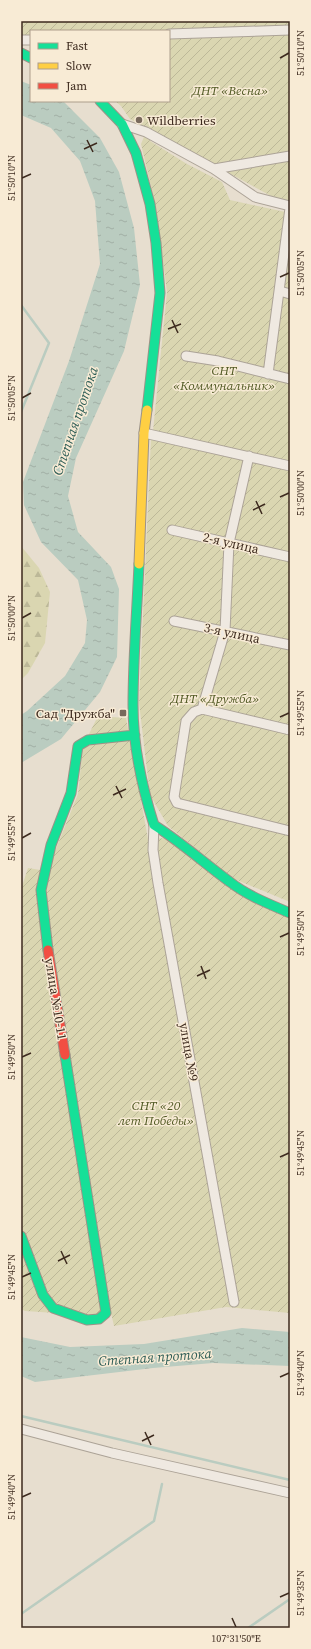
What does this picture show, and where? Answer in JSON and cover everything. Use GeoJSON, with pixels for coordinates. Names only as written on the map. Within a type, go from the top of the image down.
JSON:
{"type":"FeatureCollection","features":[{"type":"Feature","properties":{"kind":"street"},"geometry":{"type":"LineString","coordinates":[[170,34],[290,30]]}},
{"type":"Feature","properties":{"kind":"street"},"geometry":{"type":"LineString","coordinates":[[21,53],[30,58]]}},
{"type":"Feature","properties":{"kind":"street"},"geometry":{"type":"LineString","coordinates":[[101,102],[122,124],[136,153],[150,204],[156,243],[160,293],[144,433],[133,705],[135,735],[145,796],[154,825],[172,836],[231,883],[257,899],[290,913]]}},
{"type":"Feature","properties":{"kind":"street"},"geometry":{"type":"LineString","coordinates":[[122,124],[146,132],[214,169],[256,197],[290,207],[268,374]]}},
{"type":"Feature","properties":{"kind":"street"},"geometry":{"type":"LineString","coordinates":[[214,169],[290,156]]}},
{"type":"Feature","properties":{"kind":"street"},"geometry":{"type":"LineString","coordinates":[[280,292],[290,294]]}},
{"type":"Feature","properties":{"kind":"street"},"geometry":{"type":"LineString","coordinates":[[186,356],[218,361],[290,379]]}},
{"type":"Feature","properties":{"kind":"street"},"geometry":{"type":"LineString","coordinates":[[144,433],[290,466]]}},
{"type":"Feature","properties":{"kind":"street"},"geometry":{"type":"LineString","coordinates":[[202,709],[225,631],[229,543],[249,456]]}},
{"type":"Feature","properties":{"kind":"street","name":"2-я улица"},"geometry":{"type":"LineString","coordinates":[[172,530],[290,557]]}},
{"type":"Feature","properties":{"kind":"street","name":"3-я улица"},"geometry":{"type":"LineString","coordinates":[[174,621],[290,645]]}},
{"type":"Feature","properties":{"kind":"street"},"geometry":{"type":"LineString","coordinates":[[290,730],[202,709],[194,712],[186,720],[174,797],[177,803],[290,831]]}},
{"type":"Feature","properties":{"kind":"street","name":"улица №10-11"},"geometry":{"type":"LineString","coordinates":[[21,1236],[43,1295],[53,1308],[87,1320],[99,1318],[106,1313],[49,956],[41,890],[51,845],[71,794],[78,746],[88,740],[135,735]]}},
{"type":"Feature","properties":{"kind":"street","name":"улица №9"},"geometry":{"type":"LineString","coordinates":[[154,825],[153,850],[158,883],[234,1302]]}},
{"type":"Feature","properties":{"kind":"street"},"geometry":{"type":"LineString","coordinates":[[21,1429],[112,1453],[290,1492]]}},
{"type":"Feature","properties":{"kind":"green space","name":"ДНТ «Весна»"},"geometry":{"type":"Polygon","coordinates":[[[21,21],[290,21],[290,201],[271,196],[130,119],[121,106],[116,102],[170,102],[170,30],[30,30],[30,37],[21,36],[21,21]]]}},
{"type":"Feature","properties":{"kind":"green space","name":"СНТ «Коммунальник»"},"geometry":{"type":"Polygon","coordinates":[[[146,132],[150,141],[187,164],[222,182],[230,200],[290,213],[290,461],[153,431],[167,292],[156,208],[141,144],[146,132]]]}},
{"type":"Feature","properties":{"kind":"green space","name":"ДНТ «Дружба»"},"geometry":{"type":"Polygon","coordinates":[[[151,438],[290,470],[290,902],[232,878],[168,826],[150,795],[139,703],[151,438]]]}},
{"type":"Feature","properties":{"kind":"green space"},"geometry":{"type":"Polygon","coordinates":[[[21,546],[39,568],[50,592],[45,643],[28,673],[21,680],[21,546]]]}},
{"type":"Feature","properties":{"kind":"green space","name":"СНТ «20 лет Победы»"},"geometry":{"type":"Polygon","coordinates":[[[98,716],[126,718],[148,839],[166,838],[290,919],[290,1313],[226,1307],[114,1326],[111,1313],[100,1316],[25,1311],[21,1309],[21,889],[28,868],[47,871],[78,794],[83,746],[98,716]]]}},
{"type":"Feature","properties":{"kind":"water","name":"Степная протока"},"geometry":{"type":"Polygon","coordinates":[[[21,81],[30,85],[30,102],[64,102],[100,138],[119,172],[134,228],[140,285],[124,351],[76,458],[68,496],[78,532],[111,567],[119,589],[117,657],[100,692],[61,739],[21,763],[21,715],[65,676],[85,643],[87,620],[78,580],[41,542],[24,505],[23,482],[69,361],[100,264],[95,201],[80,161],[51,128],[21,115],[21,81]]]}},
{"type":"Feature","properties":{"kind":"water","name":"Степная протока"},"geometry":{"type":"Polygon","coordinates":[[[242,1328],[290,1332],[290,1366],[213,1363],[153,1368],[35,1382],[21,1376],[21,1337],[70,1347],[144,1344],[242,1328]]]}},
{"type":"Feature","properties":{"kind":"waterway"},"geometry":{"type":"LineString","coordinates":[[21,305],[49,343],[21,412]]}},
{"type":"Feature","properties":{"kind":"waterway"},"geometry":{"type":"LineString","coordinates":[[21,1416],[290,1480]]}},
{"type":"Feature","properties":{"kind":"waterway"},"geometry":{"type":"LineString","coordinates":[[21,1614],[154,1521],[162,1484]]}},
{"type":"Feature","properties":{"kind":"waterway"},"geometry":{"type":"LineString","coordinates":[[248,1628],[290,1599]]}},
{"type":"Feature","properties":{"kind":"traffic: fast"},"geometry":{"type":"LineString","coordinates":[[21,53],[30,58]]}},
{"type":"Feature","properties":{"kind":"traffic: fast"},"geometry":{"type":"LineString","coordinates":[[101,102],[122,124],[136,153],[150,204],[156,243],[160,293],[147,410]]}},
{"type":"Feature","properties":{"kind":"traffic: fast"},"geometry":{"type":"LineString","coordinates":[[139,564],[133,720],[136,751],[154,825],[174,838],[237,887],[290,913]]}},
{"type":"Feature","properties":{"kind":"traffic: fast"},"geometry":{"type":"LineString","coordinates":[[48,950],[41,890],[51,845],[71,793],[78,746],[88,740],[135,735]]}},
{"type":"Feature","properties":{"kind":"traffic: fast"},"geometry":{"type":"LineString","coordinates":[[21,1236],[43,1295],[53,1308],[87,1320],[99,1319],[106,1313],[65,1055]]}},
{"type":"Feature","properties":{"kind":"traffic: slow"},"geometry":{"type":"LineString","coordinates":[[139,564],[144,433],[147,410]]}},
{"type":"Feature","properties":{"kind":"traffic: jam"},"geometry":{"type":"LineString","coordinates":[[48,950],[65,1055]]}},
{"type":"Feature","properties":{"kind":"place","name":"Wildberries"},"geometry":{"type":"Point","coordinates":[139,120]}},
{"type":"Feature","properties":{"kind":"place","name":"Сад \"Дружба\""},"geometry":{"type":"Point","coordinates":[123,713]}}]}
